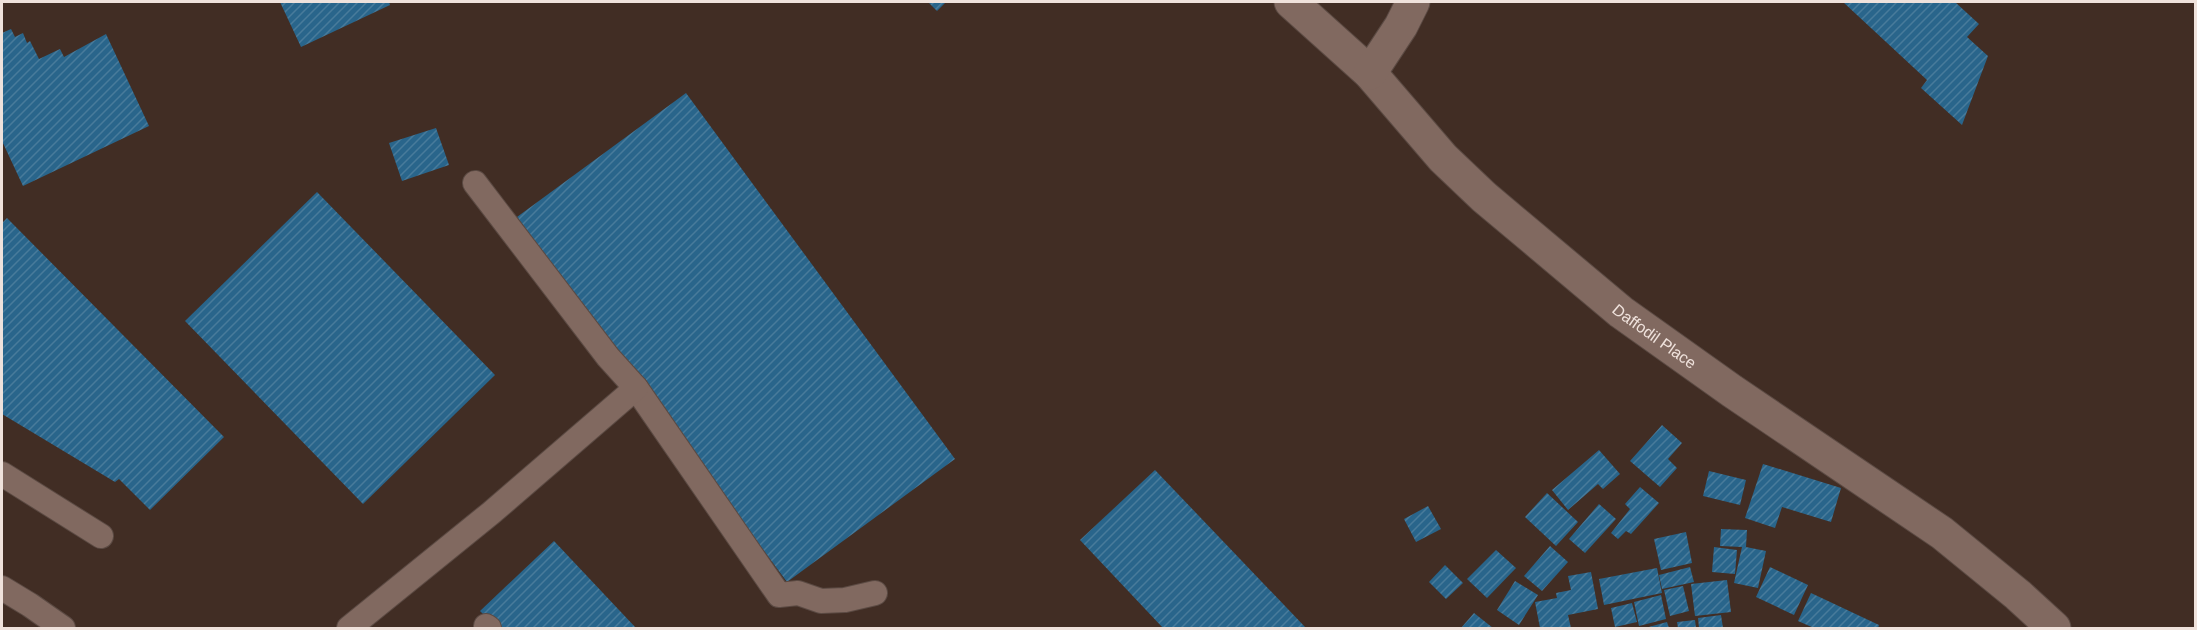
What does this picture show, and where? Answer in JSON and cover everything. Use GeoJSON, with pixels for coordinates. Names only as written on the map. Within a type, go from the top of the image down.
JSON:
{"type":"FeatureCollection","features":[{"type":"Feature","properties":{"kind":"street","name":"Daffodil Place"},"geometry":{"type":"LineString","coordinates":[[1291,2],[1370,73],[1443,158],[1484,197],[1621,312],[1732,391],[1942,532],[2054,628]]}},
{"type":"Feature","properties":{"kind":"street"},"geometry":{"type":"LineString","coordinates":[[1370,73],[1401,26],[1413,2]]}},
{"type":"Feature","properties":{"kind":"lane"},"geometry":{"type":"LineString","coordinates":[[475,183],[608,357],[636,388],[780,595],[798,593],[821,601],[845,600],[875,593]]}},
{"type":"Feature","properties":{"kind":"lane"},"geometry":{"type":"LineString","coordinates":[[349,628],[491,513],[636,388]]}},
{"type":"Feature","properties":{"kind":"lane"},"geometry":{"type":"LineString","coordinates":[[2,474],[100,536]]}},
{"type":"Feature","properties":{"kind":"lane"},"geometry":{"type":"LineString","coordinates":[[2,588],[63,628]]}},
{"type":"Feature","properties":{"kind":"building"},"geometry":{"type":"Polygon","coordinates":[[[280,2],[389,2],[390,5],[301,47],[280,2]]]}},
{"type":"Feature","properties":{"kind":"building"},"geometry":{"type":"Polygon","coordinates":[[[928,2],[946,2],[937,11],[928,2]]]}},
{"type":"Feature","properties":{"kind":"building"},"geometry":{"type":"Polygon","coordinates":[[[1843,2],[1955,2],[1979,24],[1967,37],[1988,56],[1962,125],[1921,88],[1927,80],[1843,2]]]}},
{"type":"Feature","properties":{"kind":"building"},"geometry":{"type":"Polygon","coordinates":[[[11,29],[15,37],[23,33],[27,43],[30,41],[39,59],[60,49],[64,57],[106,34],[149,126],[23,186],[2,141],[2,33],[11,29]]]}},
{"type":"Feature","properties":{"kind":"building"},"geometry":{"type":"Polygon","coordinates":[[[686,93],[955,459],[787,582],[517,217],[686,93]]]}},
{"type":"Feature","properties":{"kind":"building"},"geometry":{"type":"Polygon","coordinates":[[[436,128],[449,165],[402,181],[389,143],[436,128]]]}},
{"type":"Feature","properties":{"kind":"building"},"geometry":{"type":"Polygon","coordinates":[[[317,192],[495,375],[363,504],[185,321],[317,192]]]}},
{"type":"Feature","properties":{"kind":"building"},"geometry":{"type":"Polygon","coordinates":[[[7,218],[224,437],[150,510],[119,479],[115,482],[2,414],[2,223],[7,218]]]}},
{"type":"Feature","properties":{"kind":"building"},"geometry":{"type":"Polygon","coordinates":[[[1662,425],[1682,443],[1668,459],[1677,468],[1660,487],[1630,461],[1662,425]]]}},
{"type":"Feature","properties":{"kind":"building"},"geometry":{"type":"Polygon","coordinates":[[[1599,450],[1620,474],[1603,489],[1598,484],[1568,510],[1552,490],[1599,450]]]}},
{"type":"Feature","properties":{"kind":"building"},"geometry":{"type":"Polygon","coordinates":[[[1763,464],[1841,488],[1831,522],[1782,507],[1775,528],[1745,518],[1763,464]]]}},
{"type":"Feature","properties":{"kind":"building"},"geometry":{"type":"Polygon","coordinates":[[[1155,470],[1306,628],[1163,628],[1080,540],[1155,470]]]}},
{"type":"Feature","properties":{"kind":"building"},"geometry":{"type":"Polygon","coordinates":[[[1709,471],[1746,480],[1740,505],[1703,496],[1709,471]]]}},
{"type":"Feature","properties":{"kind":"building"},"geometry":{"type":"Polygon","coordinates":[[[1640,487],[1659,503],[1631,534],[1626,531],[1618,539],[1611,533],[1630,509],[1625,504],[1640,487]]]}},
{"type":"Feature","properties":{"kind":"building"},"geometry":{"type":"Polygon","coordinates":[[[1547,493],[1578,522],[1556,546],[1525,517],[1547,493]]]}},
{"type":"Feature","properties":{"kind":"building"},"geometry":{"type":"Polygon","coordinates":[[[1599,504],[1616,519],[1585,553],[1569,539],[1599,504]]]}},
{"type":"Feature","properties":{"kind":"building"},"geometry":{"type":"Polygon","coordinates":[[[1428,506],[1441,529],[1416,542],[1404,519],[1428,506]]]}},
{"type":"Feature","properties":{"kind":"building"},"geometry":{"type":"Polygon","coordinates":[[[1721,529],[1747,530],[1746,547],[1766,551],[1758,588],[1734,583],[1742,547],[1720,546],[1721,529]]]}},
{"type":"Feature","properties":{"kind":"building"},"geometry":{"type":"Polygon","coordinates":[[[1686,532],[1692,563],[1661,570],[1654,539],[1686,532]]]}},
{"type":"Feature","properties":{"kind":"building"},"geometry":{"type":"Polygon","coordinates":[[[554,541],[636,628],[497,628],[480,611],[554,541]]]}},
{"type":"Feature","properties":{"kind":"building"},"geometry":{"type":"Polygon","coordinates":[[[1550,546],[1568,562],[1542,591],[1524,576],[1550,546]]]}},
{"type":"Feature","properties":{"kind":"building"},"geometry":{"type":"Polygon","coordinates":[[[1714,547],[1737,550],[1735,574],[1712,572],[1714,547]]]}},
{"type":"Feature","properties":{"kind":"building"},"geometry":{"type":"Polygon","coordinates":[[[1496,550],[1516,568],[1487,598],[1467,579],[1496,550]]]}},
{"type":"Feature","properties":{"kind":"building"},"geometry":{"type":"Polygon","coordinates":[[[1445,565],[1463,583],[1446,599],[1429,582],[1445,565]]]}},
{"type":"Feature","properties":{"kind":"building"},"geometry":{"type":"Polygon","coordinates":[[[1690,567],[1694,582],[1662,589],[1659,575],[1690,567]]]}},
{"type":"Feature","properties":{"kind":"building"},"geometry":{"type":"Polygon","coordinates":[[[1770,567],[1808,585],[1794,615],[1756,597],[1770,567]]]}},
{"type":"Feature","properties":{"kind":"building"},"geometry":{"type":"Polygon","coordinates":[[[1657,568],[1662,593],[1604,605],[1599,579],[1657,568]]]}},
{"type":"Feature","properties":{"kind":"building"},"geometry":{"type":"Polygon","coordinates":[[[1591,572],[1598,609],[1568,615],[1571,628],[1540,628],[1535,602],[1557,598],[1556,593],[1571,590],[1568,576],[1591,572]]]}},
{"type":"Feature","properties":{"kind":"building"},"geometry":{"type":"Polygon","coordinates":[[[1727,580],[1731,612],[1695,616],[1691,584],[1727,580]]]}},
{"type":"Feature","properties":{"kind":"building"},"geometry":{"type":"Polygon","coordinates":[[[1515,581],[1538,595],[1519,625],[1497,610],[1515,581]]]}},
{"type":"Feature","properties":{"kind":"building"},"geometry":{"type":"Polygon","coordinates":[[[1683,586],[1689,611],[1670,616],[1664,590],[1683,586]]]}},
{"type":"Feature","properties":{"kind":"building"},"geometry":{"type":"Polygon","coordinates":[[[1811,593],[1879,625],[1878,628],[1814,628],[1798,621],[1811,593]]]}},
{"type":"Feature","properties":{"kind":"building"},"geometry":{"type":"Polygon","coordinates":[[[1661,595],[1666,619],[1639,626],[1634,602],[1661,595]]]}},
{"type":"Feature","properties":{"kind":"building"},"geometry":{"type":"Polygon","coordinates":[[[1632,603],[1637,622],[1615,627],[1611,608],[1632,603]]]}},
{"type":"Feature","properties":{"kind":"building"},"geometry":{"type":"Polygon","coordinates":[[[1474,613],[1493,628],[1461,628],[1474,613]]]}},
{"type":"Feature","properties":{"kind":"building"},"geometry":{"type":"Polygon","coordinates":[[[1721,615],[1723,628],[1699,628],[1698,618],[1721,615]]]}},
{"type":"Feature","properties":{"kind":"building"},"geometry":{"type":"Polygon","coordinates":[[[1695,620],[1696,628],[1678,628],[1677,622],[1695,620]]]}},
{"type":"Feature","properties":{"kind":"building"},"geometry":{"type":"Polygon","coordinates":[[[1667,622],[1669,628],[1645,628],[1667,622]]]}}]}
